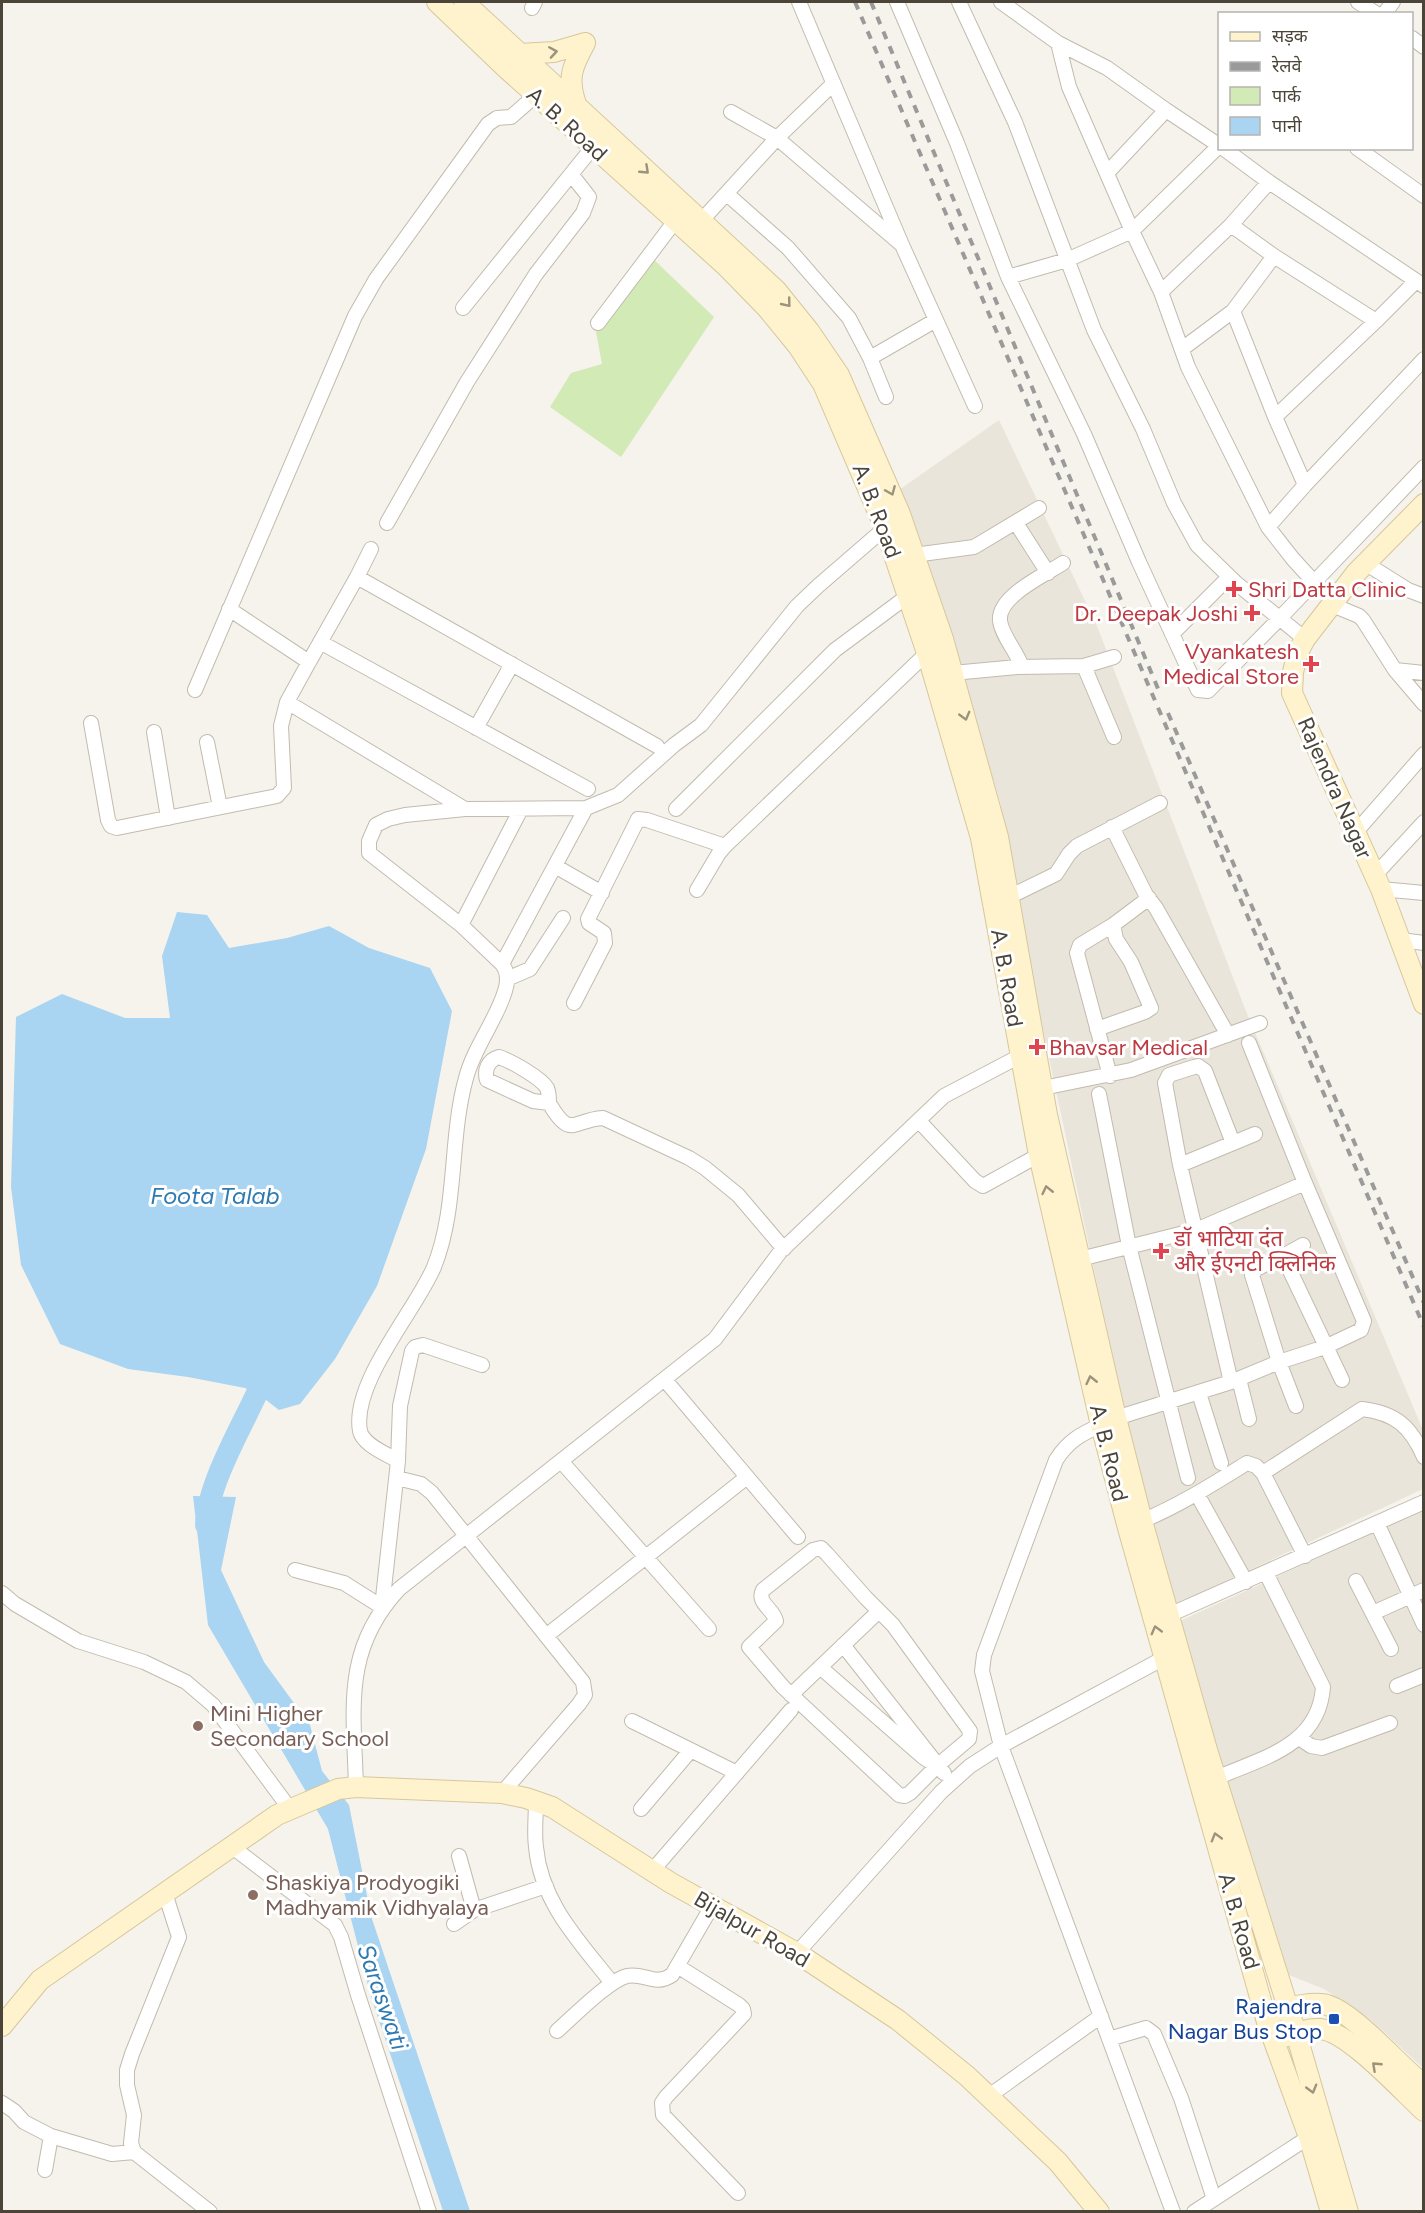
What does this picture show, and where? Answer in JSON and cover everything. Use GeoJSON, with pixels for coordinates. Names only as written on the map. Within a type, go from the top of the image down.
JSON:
{"type":"FeatureCollection","features":[{"type":"Feature","properties":{"kind":"main road","name":"A. B. Road"},"geometry":{"type":"LineString","coordinates":[[436,2],[506,69],[726,266],[767,308],[798,346],[823,384],[885,528],[927,653],[981,838],[1039,1155],[1109,1421],[1164,1658],[1194,1756],[1265,2015],[1309,2137],[1331,2211]]}},
{"type":"Feature","properties":{"kind":"main road","name":"A. B. Road"},"geometry":{"type":"LineString","coordinates":[[464,2],[776,290],[809,331],[839,375],[900,514],[953,673],[998,837],[1042,1088],[1080,1259],[1109,1421],[1142,1521],[1216,1778],[1296,2033]]}},
{"type":"Feature","properties":{"kind":"main road"},"geometry":{"type":"LineString","coordinates":[[506,69],[520,54],[554,52],[585,44],[571,74],[570,83],[576,104],[562,119]]}},
{"type":"Feature","properties":{"kind":"main road"},"geometry":{"type":"LineString","coordinates":[[536,95],[549,80]]}},
{"type":"Feature","properties":{"kind":"main road","name":"Rajendra Nagar"},"geometry":{"type":"LineString","coordinates":[[1424,504],[1365,563],[1330,604],[1305,639],[1298,652],[1293,672],[1293,693],[1378,882],[1424,1004]]}},
{"type":"Feature","properties":{"kind":"main road"},"geometry":{"type":"LineString","coordinates":[[2,2026],[40,1980],[231,1846],[277,1815],[347,1788]]}},
{"type":"Feature","properties":{"kind":"main road","name":"Bijalpur Road"},"geometry":{"type":"LineString","coordinates":[[347,1788],[502,1793],[552,1807],[652,1871],[797,1953],[898,2020],[989,2096],[1058,2162],[1099,2211]]}},
{"type":"Feature","properties":{"kind":"main road"},"geometry":{"type":"LineString","coordinates":[[1265,2015],[1288,2007],[1325,2004],[1338,2010],[1362,2029],[1424,2085]]}},
{"type":"Feature","properties":{"kind":"main road"},"geometry":{"type":"LineString","coordinates":[[1274,2041],[1319,2028],[1338,2034],[1421,2108]]}},
{"type":"Feature","properties":{"kind":"main road"},"geometry":{"type":"LineString","coordinates":[[1296,2033],[1348,2211]]}},
{"type":"Feature","properties":{"kind":"street"},"geometry":{"type":"LineString","coordinates":[[799,2],[832,84],[975,406]]}},
{"type":"Feature","properties":{"kind":"street"},"geometry":{"type":"LineString","coordinates":[[897,2],[957,143],[1008,277],[1084,434],[1194,686],[1198,690],[1208,691],[1424,467]]}},
{"type":"Feature","properties":{"kind":"street"},"geometry":{"type":"LineString","coordinates":[[958,2],[1014,122],[1094,330],[1143,429],[1174,503],[1197,545],[1229,577],[1305,639]]}},
{"type":"Feature","properties":{"kind":"street"},"geometry":{"type":"LineString","coordinates":[[1001,2],[1058,43],[1107,68],[1218,144]]}},
{"type":"Feature","properties":{"kind":"street"},"geometry":{"type":"LineString","coordinates":[[1358,2],[1374,12]]}},
{"type":"Feature","properties":{"kind":"street"},"geometry":{"type":"LineString","coordinates":[[1058,43],[1070,87],[1161,292],[1188,367],[1268,527],[1314,582]]}},
{"type":"Feature","properties":{"kind":"street"},"geometry":{"type":"LineString","coordinates":[[702,220],[777,138],[832,84]]}},
{"type":"Feature","properties":{"kind":"street"},"geometry":{"type":"LineString","coordinates":[[195,690],[355,316],[376,279],[488,124],[497,118],[511,117],[536,95]]}},
{"type":"Feature","properties":{"kind":"street"},"geometry":{"type":"LineString","coordinates":[[1108,172],[1166,110]]}},
{"type":"Feature","properties":{"kind":"street"},"geometry":{"type":"LineString","coordinates":[[730,112],[777,138],[902,244]]}},
{"type":"Feature","properties":{"kind":"street"},"geometry":{"type":"LineString","coordinates":[[1008,277],[1066,260],[1132,231],[1218,146]]}},
{"type":"Feature","properties":{"kind":"street"},"geometry":{"type":"LineString","coordinates":[[463,308],[593,147]]}},
{"type":"Feature","properties":{"kind":"street"},"geometry":{"type":"LineString","coordinates":[[1226,150],[1269,182],[1420,283],[1376,321],[1275,417]]}},
{"type":"Feature","properties":{"kind":"street"},"geometry":{"type":"LineString","coordinates":[[1360,150],[1424,196]]}},
{"type":"Feature","properties":{"kind":"street"},"geometry":{"type":"LineString","coordinates":[[387,523],[467,382],[536,274],[583,213],[589,197],[571,174]]}},
{"type":"Feature","properties":{"kind":"street"},"geometry":{"type":"LineString","coordinates":[[1161,292],[1231,225],[1269,182]]}},
{"type":"Feature","properties":{"kind":"street"},"geometry":{"type":"LineString","coordinates":[[727,194],[796,256],[849,318],[870,358],[886,397]]}},
{"type":"Feature","properties":{"kind":"street"},"geometry":{"type":"LineString","coordinates":[[598,323],[675,221]]}},
{"type":"Feature","properties":{"kind":"street"},"geometry":{"type":"LineString","coordinates":[[1231,225],[1274,256],[1376,321]]}},
{"type":"Feature","properties":{"kind":"street"},"geometry":{"type":"LineString","coordinates":[[1182,349],[1233,311],[1274,256]]}},
{"type":"Feature","properties":{"kind":"street"},"geometry":{"type":"LineString","coordinates":[[1233,311],[1305,485]]}},
{"type":"Feature","properties":{"kind":"street"},"geometry":{"type":"LineString","coordinates":[[870,358],[936,320]]}},
{"type":"Feature","properties":{"kind":"street"},"geometry":{"type":"LineString","coordinates":[[1268,527],[1424,359]]}},
{"type":"Feature","properties":{"kind":"street"},"geometry":{"type":"LineString","coordinates":[[914,555],[974,547],[1039,508]]}},
{"type":"Feature","properties":{"kind":"street"},"geometry":{"type":"LineString","coordinates":[[1016,523],[1048,573]]}},
{"type":"Feature","properties":{"kind":"street"},"geometry":{"type":"LineString","coordinates":[[398,1461],[364,1439],[360,1432],[362,1404],[384,1352],[435,1265],[447,1214],[466,1077],[474,1054],[505,991],[507,979],[502,964],[460,925],[369,853],[369,841],[376,825],[388,819],[465,809],[586,808],[618,795],[674,745],[701,725],[798,606],[885,528]]}},
{"type":"Feature","properties":{"kind":"street"},"geometry":{"type":"LineString","coordinates":[[91,723],[108,820],[117,828],[277,796],[284,788],[280,726],[287,702],[371,549]]}},
{"type":"Feature","properties":{"kind":"street"},"geometry":{"type":"LineString","coordinates":[[1022,667],[1000,623],[1001,612],[1020,589],[1063,563]]}},
{"type":"Feature","properties":{"kind":"street"},"geometry":{"type":"LineString","coordinates":[[1365,563],[1408,590],[1424,596]]}},
{"type":"Feature","properties":{"kind":"street"},"geometry":{"type":"LineString","coordinates":[[357,577],[657,746]]}},
{"type":"Feature","properties":{"kind":"street"},"geometry":{"type":"LineString","coordinates":[[1172,634],[1229,577]]}},
{"type":"Feature","properties":{"kind":"street"},"geometry":{"type":"LineString","coordinates":[[676,809],[835,650],[909,595]]}},
{"type":"Feature","properties":{"kind":"street"},"geometry":{"type":"LineString","coordinates":[[1330,604],[1359,616],[1363,620],[1395,670],[1424,704]]}},
{"type":"Feature","properties":{"kind":"street"},"geometry":{"type":"LineString","coordinates":[[229,609],[309,662]]}},
{"type":"Feature","properties":{"kind":"street"},"geometry":{"type":"LineString","coordinates":[[320,642],[588,789]]}},
{"type":"Feature","properties":{"kind":"street"},"geometry":{"type":"LineString","coordinates":[[697,890],[725,846],[927,653]]}},
{"type":"Feature","properties":{"kind":"street"},"geometry":{"type":"LineString","coordinates":[[953,673],[1022,667],[1084,666],[1114,657]]}},
{"type":"Feature","properties":{"kind":"street"},"geometry":{"type":"LineString","coordinates":[[476,728],[512,664]]}},
{"type":"Feature","properties":{"kind":"street"},"geometry":{"type":"LineString","coordinates":[[1084,666],[1114,737]]}},
{"type":"Feature","properties":{"kind":"street"},"geometry":{"type":"LineString","coordinates":[[1395,670],[1424,673]]}},
{"type":"Feature","properties":{"kind":"street"},"geometry":{"type":"LineString","coordinates":[[287,702],[465,809]]}},
{"type":"Feature","properties":{"kind":"street"},"geometry":{"type":"LineString","coordinates":[[154,732],[168,818]]}},
{"type":"Feature","properties":{"kind":"street"},"geometry":{"type":"LineString","coordinates":[[207,742],[220,807]]}},
{"type":"Feature","properties":{"kind":"street"},"geometry":{"type":"LineString","coordinates":[[1355,833],[1424,754]]}},
{"type":"Feature","properties":{"kind":"street"},"geometry":{"type":"LineString","coordinates":[[1009,897],[1056,874],[1072,849],[1160,803]]}},
{"type":"Feature","properties":{"kind":"street"},"geometry":{"type":"LineString","coordinates":[[502,964],[586,808]]}},
{"type":"Feature","properties":{"kind":"street"},"geometry":{"type":"LineString","coordinates":[[460,925],[521,809]]}},
{"type":"Feature","properties":{"kind":"street"},"geometry":{"type":"LineString","coordinates":[[574,1003],[605,943],[604,933],[589,923],[588,919],[638,819],[725,846]]}},
{"type":"Feature","properties":{"kind":"street"},"geometry":{"type":"LineString","coordinates":[[1424,822],[1378,882],[1424,893]]}},
{"type":"Feature","properties":{"kind":"street"},"geometry":{"type":"LineString","coordinates":[[1112,827],[1146,896],[1228,1035]]}},
{"type":"Feature","properties":{"kind":"street"},"geometry":{"type":"LineString","coordinates":[[555,866],[602,892]]}},
{"type":"Feature","properties":{"kind":"street"},"geometry":{"type":"LineString","coordinates":[[1110,1076],[1077,953],[1080,945],[1113,925],[1149,898]]}},
{"type":"Feature","properties":{"kind":"street"},"geometry":{"type":"LineString","coordinates":[[507,979],[523,974],[535,964],[563,918]]}},
{"type":"Feature","properties":{"kind":"street"},"geometry":{"type":"LineString","coordinates":[[1097,1029],[1151,1008],[1131,963],[1116,939],[1113,925]]}},
{"type":"Feature","properties":{"kind":"street"},"geometry":{"type":"LineString","coordinates":[[1401,940],[1424,943]]}},
{"type":"Feature","properties":{"kind":"street"},"geometry":{"type":"LineString","coordinates":[[1042,1088],[1131,1070],[1260,1023]]}},
{"type":"Feature","properties":{"kind":"street"},"geometry":{"type":"LineString","coordinates":[[1173,2211],[1001,1746],[982,1671],[984,1655],[1056,1460],[1063,1448],[1076,1436],[1109,1421],[1235,1381],[1280,1362],[1325,1347],[1361,1330],[1364,1321],[1249,1043]]}},
{"type":"Feature","properties":{"kind":"street"},"geometry":{"type":"LineString","coordinates":[[347,1788],[353,1687],[357,1663],[382,1607],[399,1589],[715,1339],[760,1277],[784,1249],[944,1096],[1020,1056]]}},
{"type":"Feature","properties":{"kind":"street"},"geometry":{"type":"LineString","coordinates":[[549,1103],[533,1101],[492,1084],[486,1080],[488,1065],[493,1059],[499,1057],[508,1060],[543,1083],[549,1095],[549,1103],[561,1121],[570,1125],[578,1125],[603,1118],[689,1158],[738,1195],[784,1249]]}},
{"type":"Feature","properties":{"kind":"street"},"geometry":{"type":"LineString","coordinates":[[1233,1143],[1202,1068],[1194,1067],[1169,1075],[1165,1083],[1180,1165],[1235,1381],[1250,1419]]}},
{"type":"Feature","properties":{"kind":"street"},"geometry":{"type":"LineString","coordinates":[[1099,1094],[1129,1246],[1188,1478]]}},
{"type":"Feature","properties":{"kind":"street"},"geometry":{"type":"LineString","coordinates":[[919,1121],[975,1181],[983,1186],[987,1186],[1039,1155]]}},
{"type":"Feature","properties":{"kind":"street"},"geometry":{"type":"LineString","coordinates":[[1180,1165],[1255,1134]]}},
{"type":"Feature","properties":{"kind":"street"},"geometry":{"type":"LineString","coordinates":[[1080,1259],[1196,1230],[1305,1183]]}},
{"type":"Feature","properties":{"kind":"street"},"geometry":{"type":"LineString","coordinates":[[1296,1406],[1252,1275],[1256,1269],[1303,1245]]}},
{"type":"Feature","properties":{"kind":"street"},"geometry":{"type":"LineString","coordinates":[[1283,1256],[1342,1380]]}},
{"type":"Feature","properties":{"kind":"street"},"geometry":{"type":"LineString","coordinates":[[382,1607],[397,1478],[400,1406],[412,1351],[415,1347],[423,1345],[482,1365]]}},
{"type":"Feature","properties":{"kind":"street"},"geometry":{"type":"LineString","coordinates":[[665,1380],[798,1538]]}},
{"type":"Feature","properties":{"kind":"street"},"geometry":{"type":"LineString","coordinates":[[1199,1393],[1221,1463]]}},
{"type":"Feature","properties":{"kind":"street"},"geometry":{"type":"LineString","coordinates":[[1263,1473],[1362,1409],[1399,1420],[1416,1439],[1424,1457]]}},
{"type":"Feature","properties":{"kind":"street"},"geometry":{"type":"LineString","coordinates":[[561,1461],[709,1629]]}},
{"type":"Feature","properties":{"kind":"street"},"geometry":{"type":"LineString","coordinates":[[1142,1521],[1197,1494],[1247,1463],[1256,1466],[1263,1473],[1305,1556]]}},
{"type":"Feature","properties":{"kind":"street"},"geometry":{"type":"LineString","coordinates":[[546,1636],[747,1477]]}},
{"type":"Feature","properties":{"kind":"street"},"geometry":{"type":"LineString","coordinates":[[397,1478],[426,1487],[583,1682],[585,1695],[579,1704],[502,1793]]}},
{"type":"Feature","properties":{"kind":"street"},"geometry":{"type":"LineString","coordinates":[[1197,1494],[1246,1582]]}},
{"type":"Feature","properties":{"kind":"street"},"geometry":{"type":"LineString","coordinates":[[1169,1615],[1424,1502]]}},
{"type":"Feature","properties":{"kind":"street"},"geometry":{"type":"LineString","coordinates":[[1377,1523],[1424,1625]]}},
{"type":"Feature","properties":{"kind":"street"},"geometry":{"type":"LineString","coordinates":[[797,1953],[946,1774],[969,1739],[970,1731],[893,1625],[821,1548],[813,1550],[763,1590],[760,1594],[761,1600],[776,1616],[776,1621],[749,1647],[791,1695],[899,1795],[905,1796],[946,1774],[970,1766],[1001,1746],[1164,1658]]}},
{"type":"Feature","properties":{"kind":"street"},"geometry":{"type":"LineString","coordinates":[[295,1570],[344,1583],[382,1607]]}},
{"type":"Feature","properties":{"kind":"street"},"geometry":{"type":"LineString","coordinates":[[1216,1778],[1291,1745],[1306,1731],[1320,1706],[1323,1687],[1266,1573]]}},
{"type":"Feature","properties":{"kind":"street"},"geometry":{"type":"LineString","coordinates":[[1356,1581],[1390,1649]]}},
{"type":"Feature","properties":{"kind":"street"},"geometry":{"type":"LineString","coordinates":[[1373,1613],[1424,1590]]}},
{"type":"Feature","properties":{"kind":"street"},"geometry":{"type":"LineString","coordinates":[[2,1593],[15,1604],[78,1641],[144,1662],[186,1682],[213,1705],[294,1807]]}},
{"type":"Feature","properties":{"kind":"street"},"geometry":{"type":"LineString","coordinates":[[791,1695],[879,1611]]}},
{"type":"Feature","properties":{"kind":"street"},"geometry":{"type":"LineString","coordinates":[[843,1645],[946,1774]]}},
{"type":"Feature","properties":{"kind":"street"},"geometry":{"type":"LineString","coordinates":[[820,1667],[923,1757],[946,1774]]}},
{"type":"Feature","properties":{"kind":"street"},"geometry":{"type":"LineString","coordinates":[[1396,1686],[1424,1675]]}},
{"type":"Feature","properties":{"kind":"street"},"geometry":{"type":"LineString","coordinates":[[652,1871],[791,1710]]}},
{"type":"Feature","properties":{"kind":"street"},"geometry":{"type":"LineString","coordinates":[[632,1721],[737,1773]]}},
{"type":"Feature","properties":{"kind":"street"},"geometry":{"type":"LineString","coordinates":[[1299,1738],[1311,1746],[1322,1748],[1390,1723]]}},
{"type":"Feature","properties":{"kind":"street"},"geometry":{"type":"LineString","coordinates":[[641,1809],[691,1750]]}},
{"type":"Feature","properties":{"kind":"street"},"geometry":{"type":"LineString","coordinates":[[536,1801],[536,1849],[555,1910],[612,1983]]}},
{"type":"Feature","properties":{"kind":"street"},"geometry":{"type":"LineString","coordinates":[[231,1846],[335,1925],[341,1937],[429,2211]]}},
{"type":"Feature","properties":{"kind":"street"},"geometry":{"type":"LineString","coordinates":[[459,1856],[474,1910]]}},
{"type":"Feature","properties":{"kind":"street"},"geometry":{"type":"LineString","coordinates":[[454,1924],[474,1910],[546,1886]]}},
{"type":"Feature","properties":{"kind":"street"},"geometry":{"type":"LineString","coordinates":[[165,1893],[179,1937],[127,2070],[127,2085],[134,2115],[131,2143],[134,2152],[210,2211]]}},
{"type":"Feature","properties":{"kind":"street"},"geometry":{"type":"LineString","coordinates":[[557,2031],[612,1983],[625,1976],[632,1975],[658,1981],[665,1980],[672,1975],[679,1967],[712,1906]]}},
{"type":"Feature","properties":{"kind":"street"},"geometry":{"type":"LineString","coordinates":[[679,1967],[739,2005],[744,2014],[741,2020],[666,2097],[661,2109],[663,2115],[738,2193]]}},
{"type":"Feature","properties":{"kind":"street"},"geometry":{"type":"LineString","coordinates":[[989,2096],[1101,2016]]}},
{"type":"Feature","properties":{"kind":"street"},"geometry":{"type":"LineString","coordinates":[[1109,2040],[1146,2028],[1154,2034],[1181,2098],[1214,2199]]}},
{"type":"Feature","properties":{"kind":"street"},"geometry":{"type":"LineString","coordinates":[[2,2103],[24,2122],[51,2136],[112,2154],[134,2152]]}},
{"type":"Feature","properties":{"kind":"street"},"geometry":{"type":"LineString","coordinates":[[45,2170],[51,2136]]}},
{"type":"Feature","properties":{"kind":"street"},"geometry":{"type":"LineString","coordinates":[[1194,2211],[1309,2137]]}},
{"type":"Feature","properties":{"kind":"shaded area"},"geometry":{"type":"Polygon","coordinates":[[[999,420],[1097,626],[1246,1011],[1423,1430],[1423,1489],[1166,1609],[1033,982],[1000,801],[929,580],[896,492],[999,420]]]}},
{"type":"Feature","properties":{"kind":"shaded area"},"geometry":{"type":"Polygon","coordinates":[[[1423,1510],[1423,2068],[1370,2019],[1324,1989],[1274,1969],[1171,1625],[1423,1510]]]}},
{"type":"Feature","properties":{"kind":"green space"},"geometry":{"type":"Polygon","coordinates":[[[650,256],[714,317],[621,457],[550,407],[571,373],[602,364],[596,332],[650,256]]]}},
{"type":"Feature","properties":{"kind":"water","name":"Foota Talab"},"geometry":{"type":"Polygon","coordinates":[[[177,912],[207,915],[229,948],[287,938],[329,926],[369,948],[430,968],[452,1011],[426,1149],[377,1286],[335,1359],[300,1404],[279,1410],[257,1393],[245,1388],[128,1369],[60,1344],[21,1265],[11,1187],[16,1017],[62,994],[125,1018],[170,1018],[162,956],[177,912]]]}},
{"type":"Feature","properties":{"kind":"water"},"geometry":{"type":"Polygon","coordinates":[[[193,1496],[236,1497],[221,1570],[264,1662],[310,1725],[322,1771],[349,1805],[371,1916],[470,2211],[443,2211],[371,1997],[328,1829],[208,1625],[193,1496]]]}},
{"type":"Feature","properties":{"kind":"waterway","name":"Saraswati"},"geometry":{"type":"LineString","coordinates":[[206,1525],[212,1492],[257,1393]]}},
{"type":"Feature","properties":{"kind":"railway"},"geometry":{"type":"LineString","coordinates":[[855,2],[1424,1327]]}},
{"type":"Feature","properties":{"kind":"railway"},"geometry":{"type":"LineString","coordinates":[[871,2],[1159,691]]}},
{"type":"Feature","properties":{"kind":"railway"},"geometry":{"type":"LineString","coordinates":[[1168,713],[1424,1303]]}},
{"type":"Feature","properties":{"kind":"place","name":"Shri Datta Clinic"},"geometry":{"type":"Point","coordinates":[1234,589]}},
{"type":"Feature","properties":{"kind":"place","name":"Dr. Deepak Joshi"},"geometry":{"type":"Point","coordinates":[1252,613]}},
{"type":"Feature","properties":{"kind":"place","name":"Vyankatesh Medical Store"},"geometry":{"type":"Point","coordinates":[1311,664]}},
{"type":"Feature","properties":{"kind":"place","name":"Bhavsar Medical"},"geometry":{"type":"Point","coordinates":[1037,1047]}},
{"type":"Feature","properties":{"kind":"place","name":"डॉ भाटिया दंत और ईएनटी क्लिनिक"},"geometry":{"type":"Point","coordinates":[1161,1251]}},
{"type":"Feature","properties":{"kind":"place","name":"Mini Higher Secondary School"},"geometry":{"type":"Point","coordinates":[198,1726]}},
{"type":"Feature","properties":{"kind":"place","name":"Shaskiya Prodyogiki Madhyamik Vidhyalaya"},"geometry":{"type":"Point","coordinates":[253,1895]}},
{"type":"Feature","properties":{"kind":"place","name":"Rajendra Nagar Bus Stop"},"geometry":{"type":"Point","coordinates":[1334,2019]}}]}
